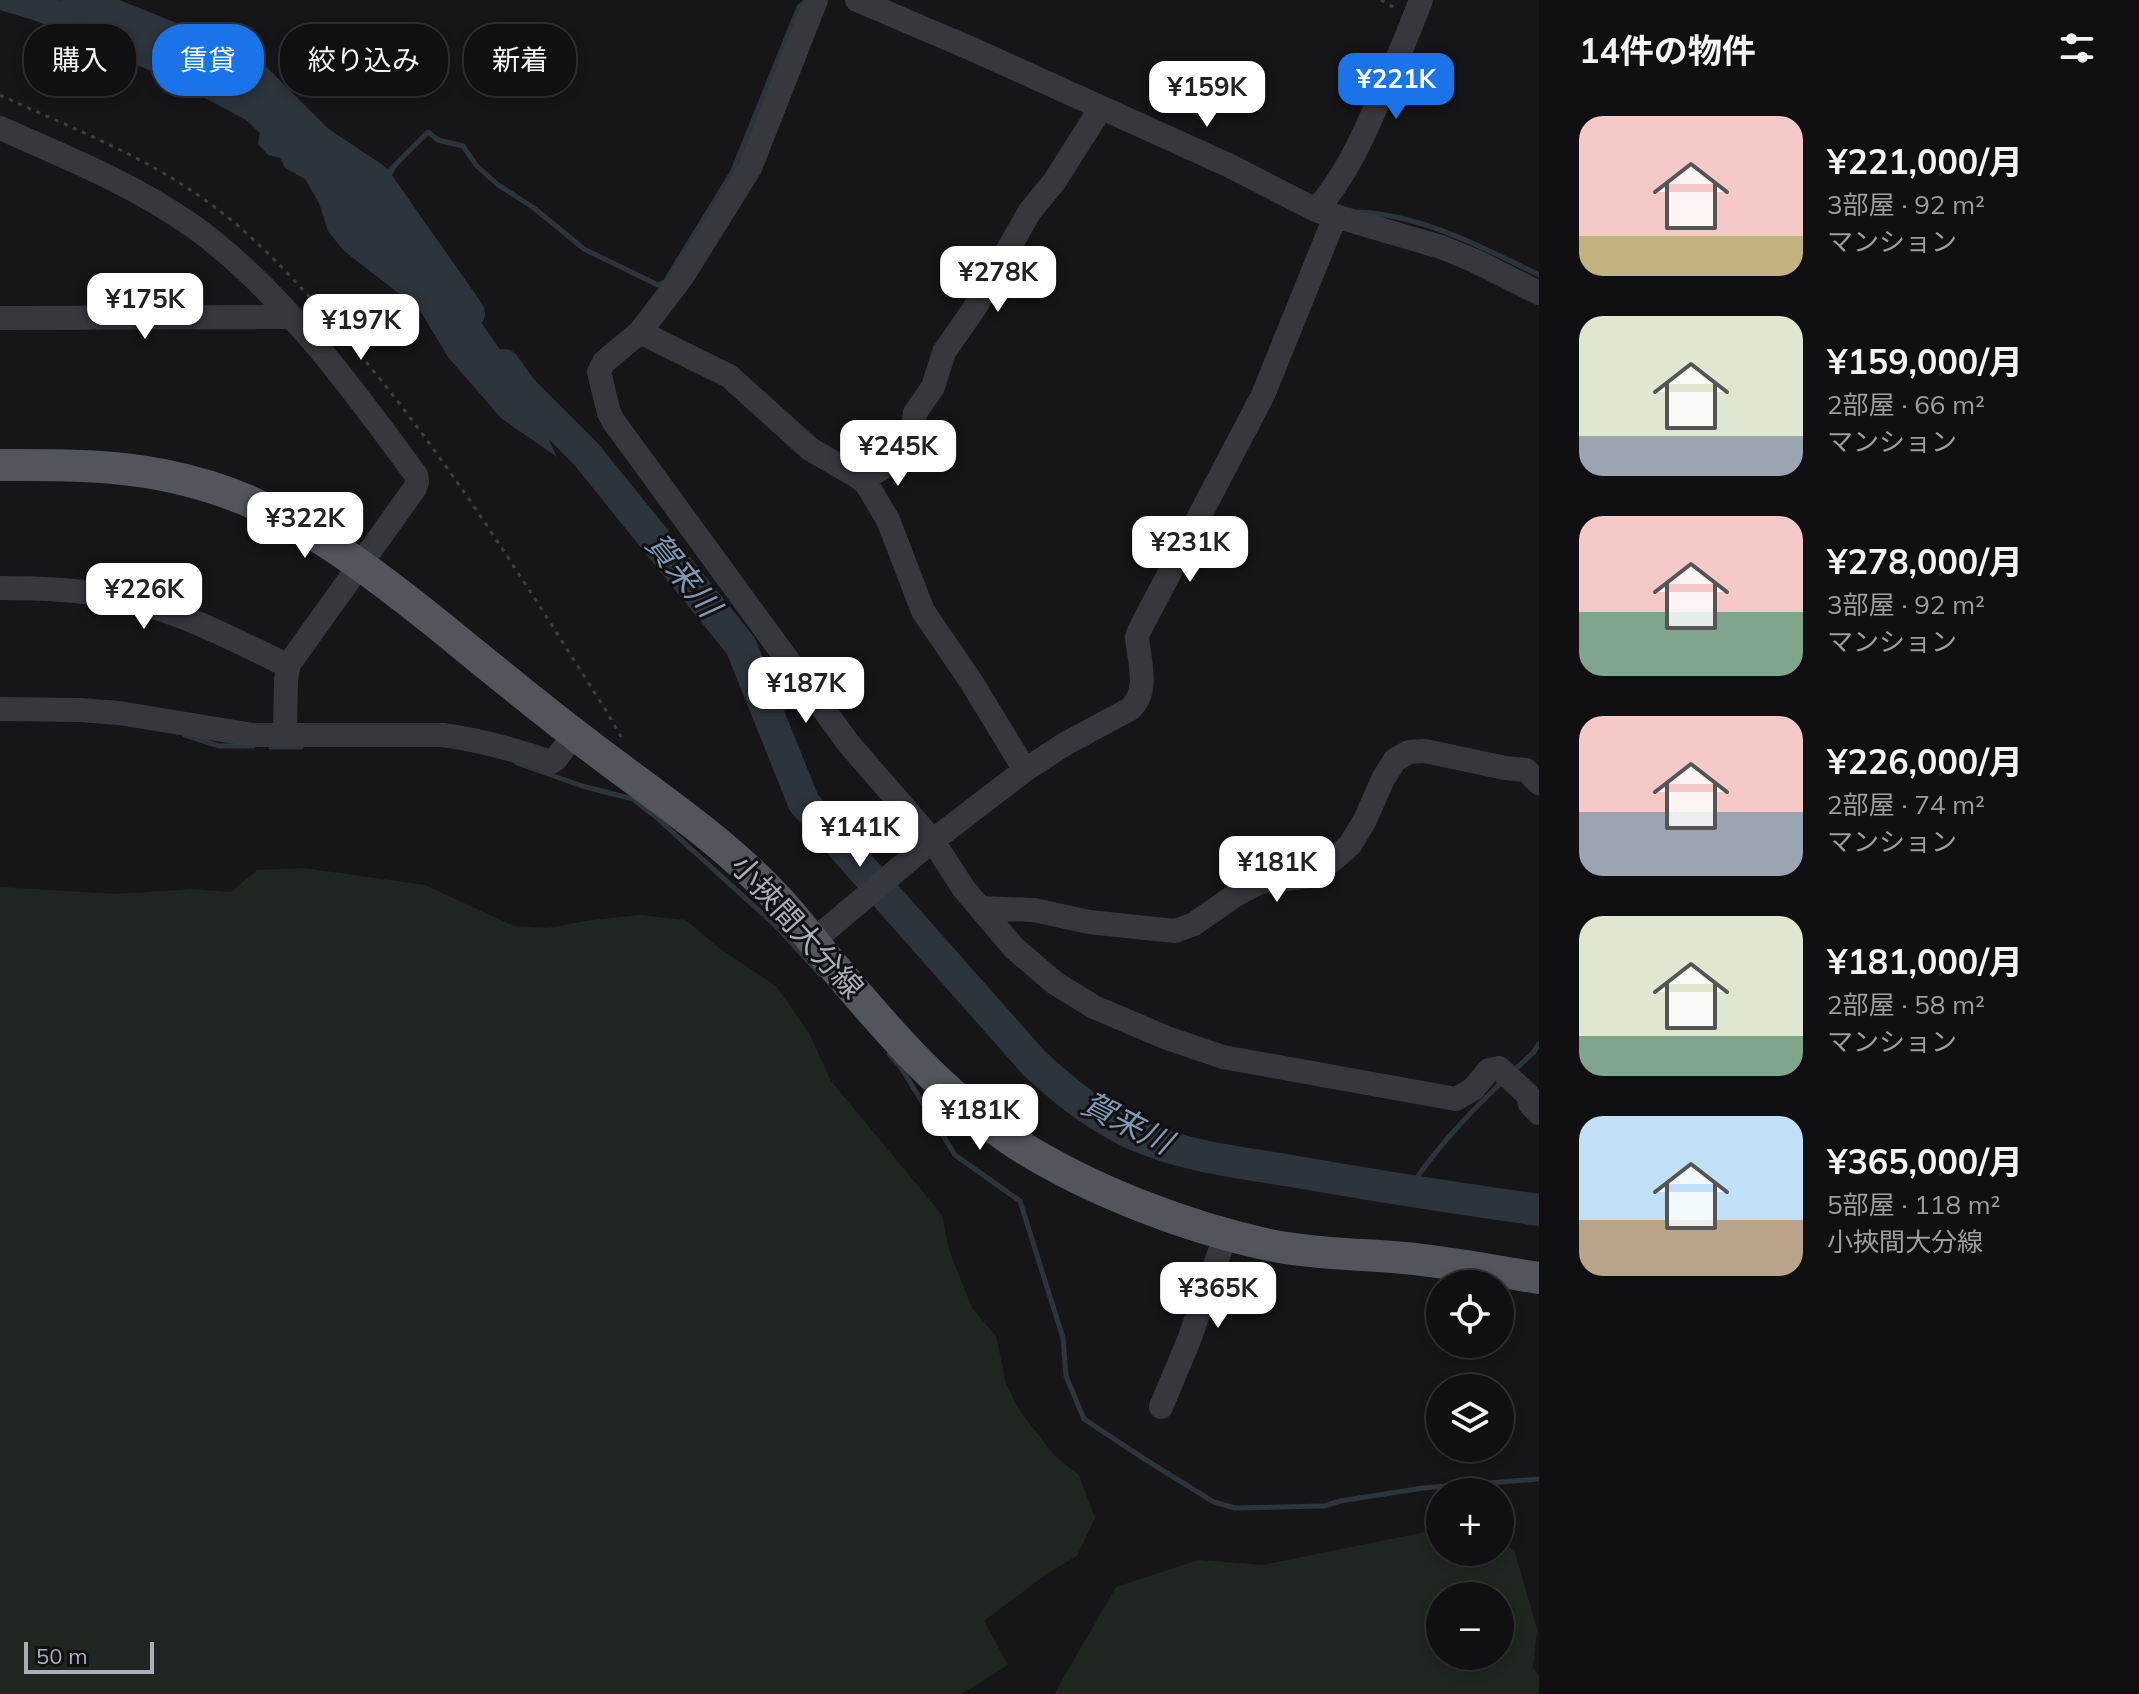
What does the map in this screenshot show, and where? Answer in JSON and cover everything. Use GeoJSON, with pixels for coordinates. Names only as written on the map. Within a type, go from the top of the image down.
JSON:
{"type":"FeatureCollection","features":[{"type":"Feature","properties":{"kind":"main road","name":"小挾間大分線"},"geometry":{"type":"LineString","coordinates":[[0,465],[122,468],[187,480],[247,499],[320,536],[725,849],[821,934],[917,1062],[954,1097],[1038,1157],[1139,1204],[1226,1234],[1295,1249],[1425,1260],[1539,1278]]}},
{"type":"Feature","properties":{"kind":"street"},"geometry":{"type":"LineString","coordinates":[[816,0],[750,168],[682,277],[640,332],[604,362],[599,372],[614,422],[849,744],[927,845],[1014,948],[1055,983],[1106,1013],[1223,1057],[1456,1099],[1473,1089],[1489,1070],[1499,1068],[1535,1096]]}},
{"type":"Feature","properties":{"kind":"street"},"geometry":{"type":"LineString","coordinates":[[857,0],[1228,165],[1325,213],[1441,247],[1539,293]]}},
{"type":"Feature","properties":{"kind":"street"},"geometry":{"type":"LineString","coordinates":[[821,934],[927,845],[1025,770],[1136,704],[1142,688],[1139,631],[1263,395],[1328,197],[1356,152],[1421,0]]}},
{"type":"Feature","properties":{"kind":"street"},"geometry":{"type":"LineString","coordinates":[[862,480],[896,460],[907,448],[915,413],[933,387],[944,352],[974,309],[1030,211],[1054,182],[1101,108]]}},
{"type":"Feature","properties":{"kind":"street"},"geometry":{"type":"LineString","coordinates":[[0,128],[104,175],[183,220],[216,244],[290,317],[356,395],[417,478],[415,488],[288,666],[285,735]]}},
{"type":"Feature","properties":{"kind":"street"},"geometry":{"type":"LineString","coordinates":[[0,318],[290,317]]}},
{"type":"Feature","properties":{"kind":"street"},"geometry":{"type":"LineString","coordinates":[[640,332],[729,376],[810,449],[862,480],[888,520],[923,611],[1025,770]]}},
{"type":"Feature","properties":{"kind":"street"},"geometry":{"type":"LineString","coordinates":[[0,588],[60,589],[112,596],[195,622],[288,666]]}},
{"type":"Feature","properties":{"kind":"street"},"geometry":{"type":"LineString","coordinates":[[0,709],[106,712],[188,723],[231,733],[443,735],[513,749],[551,762],[574,734]]}},
{"type":"Feature","properties":{"kind":"street"},"geometry":{"type":"LineString","coordinates":[[980,908],[1034,910],[1089,922],[1175,931],[1194,924],[1260,882],[1305,877],[1328,864],[1350,845],[1395,760],[1409,752],[1425,751],[1526,770],[1539,783]]}},
{"type":"Feature","properties":{"kind":"street"},"geometry":{"type":"LineString","coordinates":[[1161,1407],[1189,1340],[1226,1234]]}},
{"type":"Feature","properties":{"kind":"shaded area"},"geometry":{"type":"Polygon","coordinates":[[[0,0],[58,0],[120,24],[44,24],[0,10],[0,0]]]}},
{"type":"Feature","properties":{"kind":"shaded area"},"geometry":{"type":"Polygon","coordinates":[[[136,31],[152,39],[152,71],[136,65],[136,31]]]}},
{"type":"Feature","properties":{"kind":"shaded area"},"geometry":{"type":"Polygon","coordinates":[[[264,90],[279,95],[299,112],[311,128],[319,147],[369,187],[397,160],[400,162],[377,199],[464,298],[520,378],[557,457],[501,418],[448,357],[419,309],[344,251],[328,231],[319,203],[305,179],[285,168],[280,158],[268,155],[258,144],[260,133],[246,120],[202,96],[264,96],[264,90]]]}},
{"type":"Feature","properties":{"kind":"shaded area"},"geometry":{"type":"Polygon","coordinates":[[[304,868],[425,885],[514,926],[548,928],[640,915],[686,920],[719,948],[776,986],[809,1033],[831,1081],[942,1215],[949,1250],[972,1308],[996,1336],[1006,1383],[1019,1410],[1055,1456],[1079,1475],[1095,1518],[1077,1556],[1048,1573],[984,1621],[1008,1665],[962,1694],[0,1694],[0,887],[115,894],[192,889],[231,892],[257,870],[304,868]]]}},
{"type":"Feature","properties":{"kind":"shaded area"},"geometry":{"type":"Polygon","coordinates":[[[1426,1532],[1426,1566],[1514,1566],[1514,1549],[1537,1629],[1533,1668],[1539,1675],[1539,1694],[1054,1694],[1116,1587],[1199,1560],[1263,1565],[1426,1532]]]}},
{"type":"Feature","properties":{"kind":"waterway","name":"賀来川"},"geometry":{"type":"LineString","coordinates":[[76,0],[250,73],[318,141],[375,179],[469,313]]}},
{"type":"Feature","properties":{"kind":"waterway"},"geometry":{"type":"LineString","coordinates":[[395,165],[428,132],[438,140],[463,146],[476,165],[497,184],[534,208],[584,249],[658,285],[665,282],[733,171],[799,7],[804,3]]}},
{"type":"Feature","properties":{"kind":"waterway"},"geometry":{"type":"LineString","coordinates":[[1360,212],[1430,226],[1539,275]]}},
{"type":"Feature","properties":{"kind":"waterway","name":"賀来川"},"geometry":{"type":"LineString","coordinates":[[504,365],[521,389],[586,454],[741,646],[804,803],[1034,1063],[1058,1085],[1109,1121],[1174,1149],[1230,1161],[1539,1210]]}},
{"type":"Feature","properties":{"kind":"waterway"},"geometry":{"type":"LineString","coordinates":[[185,735],[219,746],[253,746]]}},
{"type":"Feature","properties":{"kind":"waterway"},"geometry":{"type":"LineString","coordinates":[[271,747],[301,747]]}},
{"type":"Feature","properties":{"kind":"waterway"},"geometry":{"type":"LineString","coordinates":[[517,763],[582,786],[633,799],[777,927],[820,974]]}},
{"type":"Feature","properties":{"kind":"waterway"},"geometry":{"type":"LineString","coordinates":[[1512,1072],[1539,1044]]}},
{"type":"Feature","properties":{"kind":"waterway"},"geometry":{"type":"LineString","coordinates":[[889,1054],[900,1066],[955,1155],[1020,1201],[1063,1338],[1066,1376],[1084,1419],[1143,1458],[1214,1502],[1235,1508],[1324,1506],[1423,1488],[1539,1479]]}},
{"type":"Feature","properties":{"kind":"waterway"},"geometry":{"type":"LineString","coordinates":[[1408,1191],[1452,1134],[1502,1082]]}}]}
